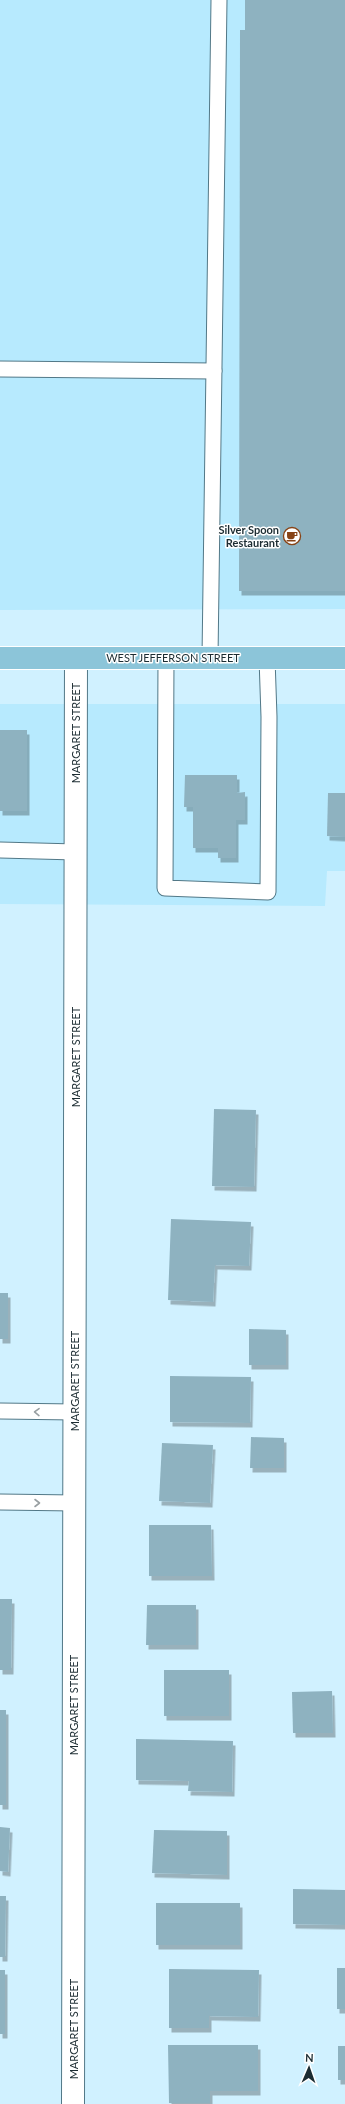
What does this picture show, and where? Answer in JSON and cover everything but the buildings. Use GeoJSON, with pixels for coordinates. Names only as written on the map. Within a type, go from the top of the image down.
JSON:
{"type":"FeatureCollection","features":[{"type":"Feature","properties":{"kind":"main road","name":"WEST JEFFERSON STREET"},"geometry":{"type":"LineString","coordinates":[[0,658],[345,658]]}},
{"type":"Feature","properties":{"kind":"street","name":"MARGARET STREET"},"geometry":{"type":"LineString","coordinates":[[73,2104],[76,658]]}},
{"type":"Feature","properties":{"kind":"lane"},"geometry":{"type":"LineString","coordinates":[[210,658],[219,0]]}},
{"type":"Feature","properties":{"kind":"lane"},"geometry":{"type":"LineString","coordinates":[[0,369],[214,371]]}},
{"type":"Feature","properties":{"kind":"lane"},"geometry":{"type":"LineString","coordinates":[[166,658],[165,888],[268,892],[269,717],[267,658]]}},
{"type":"Feature","properties":{"kind":"lane"},"geometry":{"type":"LineString","coordinates":[[0,850],[76,852]]}},
{"type":"Feature","properties":{"kind":"lane"},"geometry":{"type":"LineString","coordinates":[[0,1411],[75,1412]]}},
{"type":"Feature","properties":{"kind":"lane"},"geometry":{"type":"LineString","coordinates":[[0,1502],[75,1503]]}},
{"type":"Feature","properties":{"kind":"shaded area"},"geometry":{"type":"Polygon","coordinates":[[[0,0],[345,0],[345,609],[0,610],[0,0]]]}},
{"type":"Feature","properties":{"kind":"shaded area"},"geometry":{"type":"Polygon","coordinates":[[[0,704],[345,704],[345,871],[327,871],[325,906],[0,904],[0,704]]]}},
{"type":"Feature","properties":{"kind":"place","name":"Silver Spoon Restaurant"},"geometry":{"type":"Point","coordinates":[292,536]}}]}
